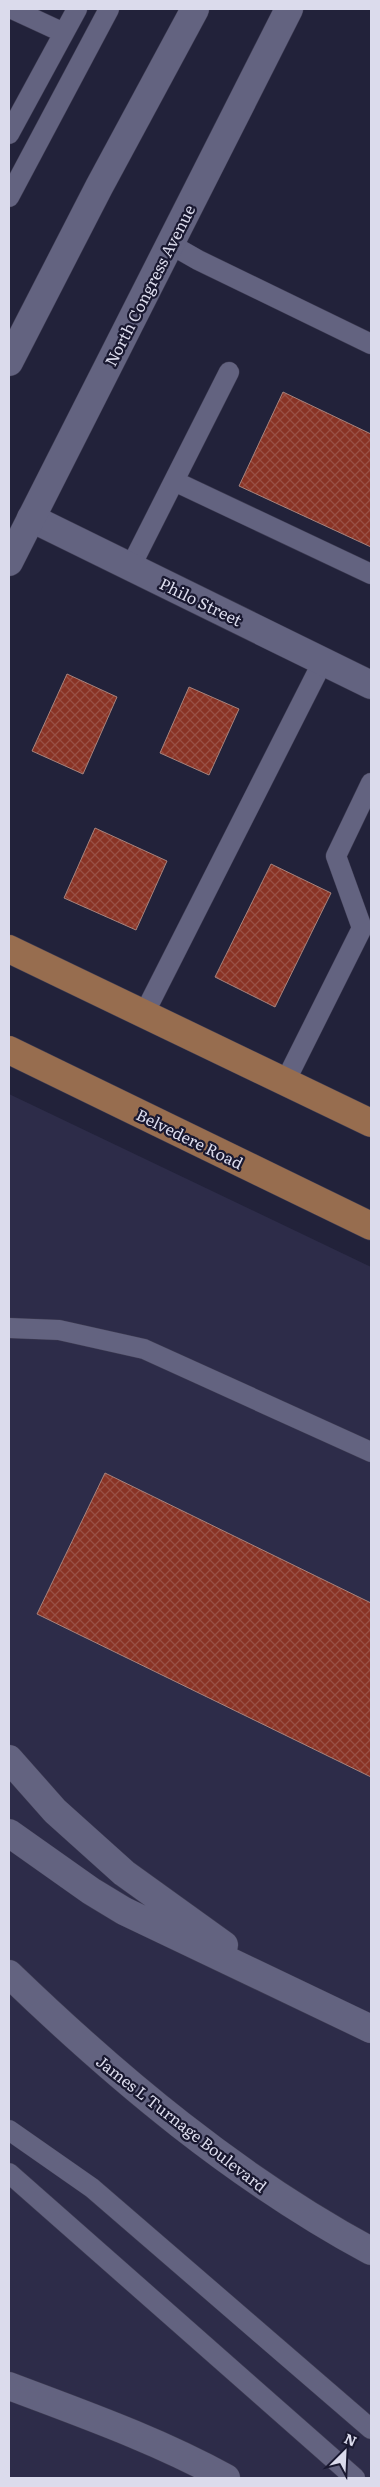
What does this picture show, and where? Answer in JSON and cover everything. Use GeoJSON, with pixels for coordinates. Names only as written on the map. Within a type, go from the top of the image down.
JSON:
{"type":"FeatureCollection","features":[{"type":"Feature","properties":{"kind":"main road"},"geometry":{"type":"LineString","coordinates":[[9,930],[62,975]]}},
{"type":"Feature","properties":{"kind":"main road"},"geometry":{"type":"LineString","coordinates":[[9,949],[371,1123]]}},
{"type":"Feature","properties":{"kind":"main road","name":"Belvedere Road"},"geometry":{"type":"LineString","coordinates":[[9,1050],[371,1226]]}},
{"type":"Feature","properties":{"kind":"main road"},"geometry":{"type":"LineString","coordinates":[[9,1064],[41,1065]]}},
{"type":"Feature","properties":{"kind":"street"},"geometry":{"type":"LineString","coordinates":[[9,362],[99,187],[195,9]]}},
{"type":"Feature","properties":{"kind":"street","name":"North Congress Avenue"},"geometry":{"type":"LineString","coordinates":[[9,562],[289,9]]}},
{"type":"Feature","properties":{"kind":"street","name":"Philo Street"},"geometry":{"type":"LineString","coordinates":[[31,518],[371,685]]}},
{"type":"Feature","properties":{"kind":"street"},"geometry":{"type":"LineString","coordinates":[[9,1759],[54,1811],[124,1873],[274,1981]]}},
{"type":"Feature","properties":{"kind":"street"},"geometry":{"type":"LineString","coordinates":[[9,1833],[91,1891],[124,1911],[371,2029]]}},
{"type":"Feature","properties":{"kind":"street","name":"James L Turnage Boulevard"},"geometry":{"type":"LineString","coordinates":[[9,1974],[106,2066],[217,2153],[273,2193],[371,2251]]}},
{"type":"Feature","properties":{"kind":"street"},"geometry":{"type":"LineString","coordinates":[[9,2386],[122,2429],[187,2457],[226,2478]]}},
{"type":"Feature","properties":{"kind":"street"},"geometry":{"type":"LineString","coordinates":[[187,2457],[210,2478]]}},
{"type":"Feature","properties":{"kind":"lane"},"geometry":{"type":"LineString","coordinates":[[12,9],[64,33]]}},
{"type":"Feature","properties":{"kind":"lane"},"geometry":{"type":"LineString","coordinates":[[9,134],[77,9]]}},
{"type":"Feature","properties":{"kind":"lane"},"geometry":{"type":"LineString","coordinates":[[9,198],[109,9]]}},
{"type":"Feature","properties":{"kind":"lane"},"geometry":{"type":"LineString","coordinates":[[170,244],[198,260],[371,344]]}},
{"type":"Feature","properties":{"kind":"lane"},"geometry":{"type":"LineString","coordinates":[[131,566],[229,372]]}},
{"type":"Feature","properties":{"kind":"lane"},"geometry":{"type":"LineString","coordinates":[[174,481],[371,574]]}},
{"type":"Feature","properties":{"kind":"lane"},"geometry":{"type":"LineString","coordinates":[[144,1014],[323,661]]}},
{"type":"Feature","properties":{"kind":"lane"},"geometry":{"type":"LineString","coordinates":[[285,1082],[362,928],[336,856],[371,783]]}},
{"type":"Feature","properties":{"kind":"lane"},"geometry":{"type":"LineString","coordinates":[[9,1328],[59,1330],[144,1349],[371,1452]]}},
{"type":"Feature","properties":{"kind":"lane"},"geometry":{"type":"LineString","coordinates":[[9,2130],[92,2188],[371,2429]]}},
{"type":"Feature","properties":{"kind":"lane"},"geometry":{"type":"LineString","coordinates":[[9,2173],[355,2478]]}},
{"type":"Feature","properties":{"kind":"shaded area"},"geometry":{"type":"Polygon","coordinates":[[[9,1094],[371,1267],[371,2478],[9,2478],[9,1094]]]}},
{"type":"Feature","properties":{"kind":"building"},"geometry":{"type":"Polygon","coordinates":[[[283,392],[371,434],[371,547],[239,486],[283,392]]]}},
{"type":"Feature","properties":{"kind":"building"},"geometry":{"type":"Polygon","coordinates":[[[67,674],[117,697],[83,774],[32,751],[67,674]]]}},
{"type":"Feature","properties":{"kind":"building"},"geometry":{"type":"Polygon","coordinates":[[[189,687],[239,709],[209,775],[160,753],[189,687]]]}},
{"type":"Feature","properties":{"kind":"building"},"geometry":{"type":"Polygon","coordinates":[[[95,828],[167,861],[136,930],[64,898],[95,828]]]}},
{"type":"Feature","properties":{"kind":"building"},"geometry":{"type":"Polygon","coordinates":[[[271,864],[331,893],[275,1007],[215,977],[271,864]]]}},
{"type":"Feature","properties":{"kind":"building"},"geometry":{"type":"Polygon","coordinates":[[[105,1473],[371,1603],[371,1777],[37,1614],[105,1473]]]}}]}
